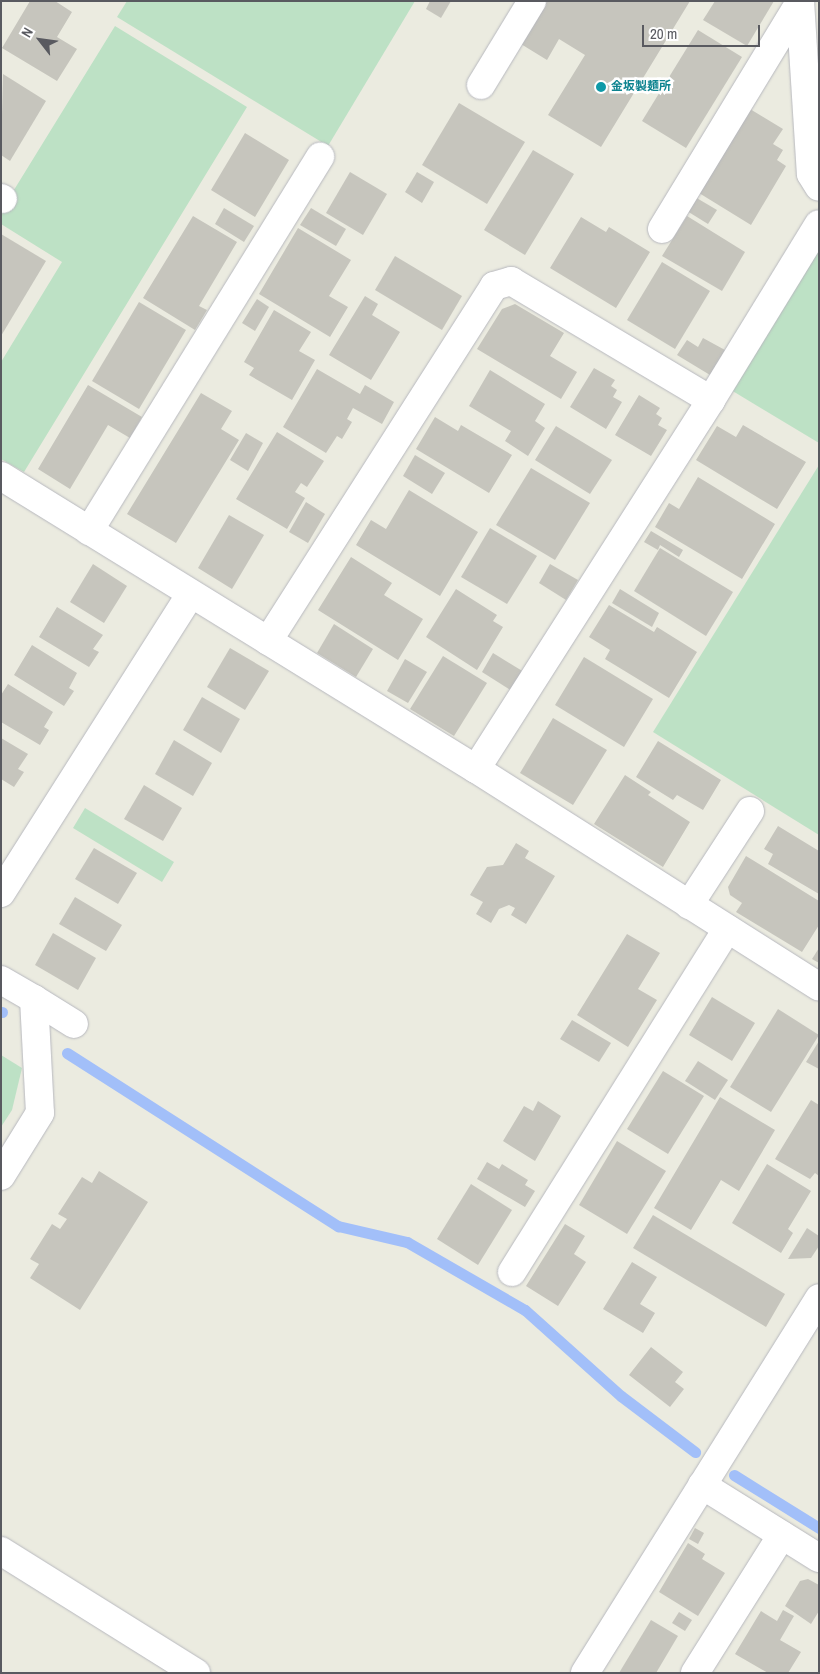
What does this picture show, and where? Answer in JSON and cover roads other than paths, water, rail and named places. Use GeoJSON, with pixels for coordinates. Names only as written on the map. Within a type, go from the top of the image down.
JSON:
{"type":"FeatureCollection","features":[{"type":"Feature","properties":{"kind":"street"},"geometry":{"type":"LineString","coordinates":[[481,85],[532,1]]}},
{"type":"Feature","properties":{"kind":"street"},"geometry":{"type":"LineString","coordinates":[[800,2],[811,174],[819,187]]}},
{"type":"Feature","properties":{"kind":"street"},"geometry":{"type":"LineString","coordinates":[[662,229],[800,2]]}},
{"type":"Feature","properties":{"kind":"street"},"geometry":{"type":"LineString","coordinates":[[89,531],[320,157]]}},
{"type":"Feature","properties":{"kind":"street"},"geometry":{"type":"LineString","coordinates":[[476,769],[711,400],[819,224]]}},
{"type":"Feature","properties":{"kind":"street"},"geometry":{"type":"LineString","coordinates":[[268,641],[494,286],[511,281],[711,400]]}},
{"type":"Feature","properties":{"kind":"street"},"geometry":{"type":"LineString","coordinates":[[1,476],[476,769],[819,987]]}},
{"type":"Feature","properties":{"kind":"street"},"geometry":{"type":"LineString","coordinates":[[1,893],[191,594]]}},
{"type":"Feature","properties":{"kind":"street"},"geometry":{"type":"LineString","coordinates":[[689,905],[750,811]]}},
{"type":"Feature","properties":{"kind":"street"},"geometry":{"type":"LineString","coordinates":[[512,1272],[727,929]]}},
{"type":"Feature","properties":{"kind":"street"},"geometry":{"type":"LineString","coordinates":[[1,980],[74,1024]]}},
{"type":"Feature","properties":{"kind":"street"},"geometry":{"type":"LineString","coordinates":[[1,1176],[40,1114],[34,999]]}},
{"type":"Feature","properties":{"kind":"street"},"geometry":{"type":"LineString","coordinates":[[585,1673],[819,1298]]}},
{"type":"Feature","properties":{"kind":"street"},"geometry":{"type":"LineString","coordinates":[[702,1485],[819,1558]]}},
{"type":"Feature","properties":{"kind":"street"},"geometry":{"type":"LineString","coordinates":[[695,1673],[782,1535]]}},
{"type":"Feature","properties":{"kind":"street"},"geometry":{"type":"LineString","coordinates":[[1,1551],[196,1673]]}},
{"type":"Feature","properties":{"kind":"waterway"},"geometry":{"type":"LineString","coordinates":[[67,1053],[338,1226],[407,1242],[525,1310],[621,1396],[695,1452]]}},
{"type":"Feature","properties":{"kind":"waterway"},"geometry":{"type":"LineString","coordinates":[[734,1475],[819,1528]]}},
{"type":"Feature","properties":{"kind":"place","name":"金坂製麺所"},"geometry":{"type":"Point","coordinates":[601,87]}}]}
